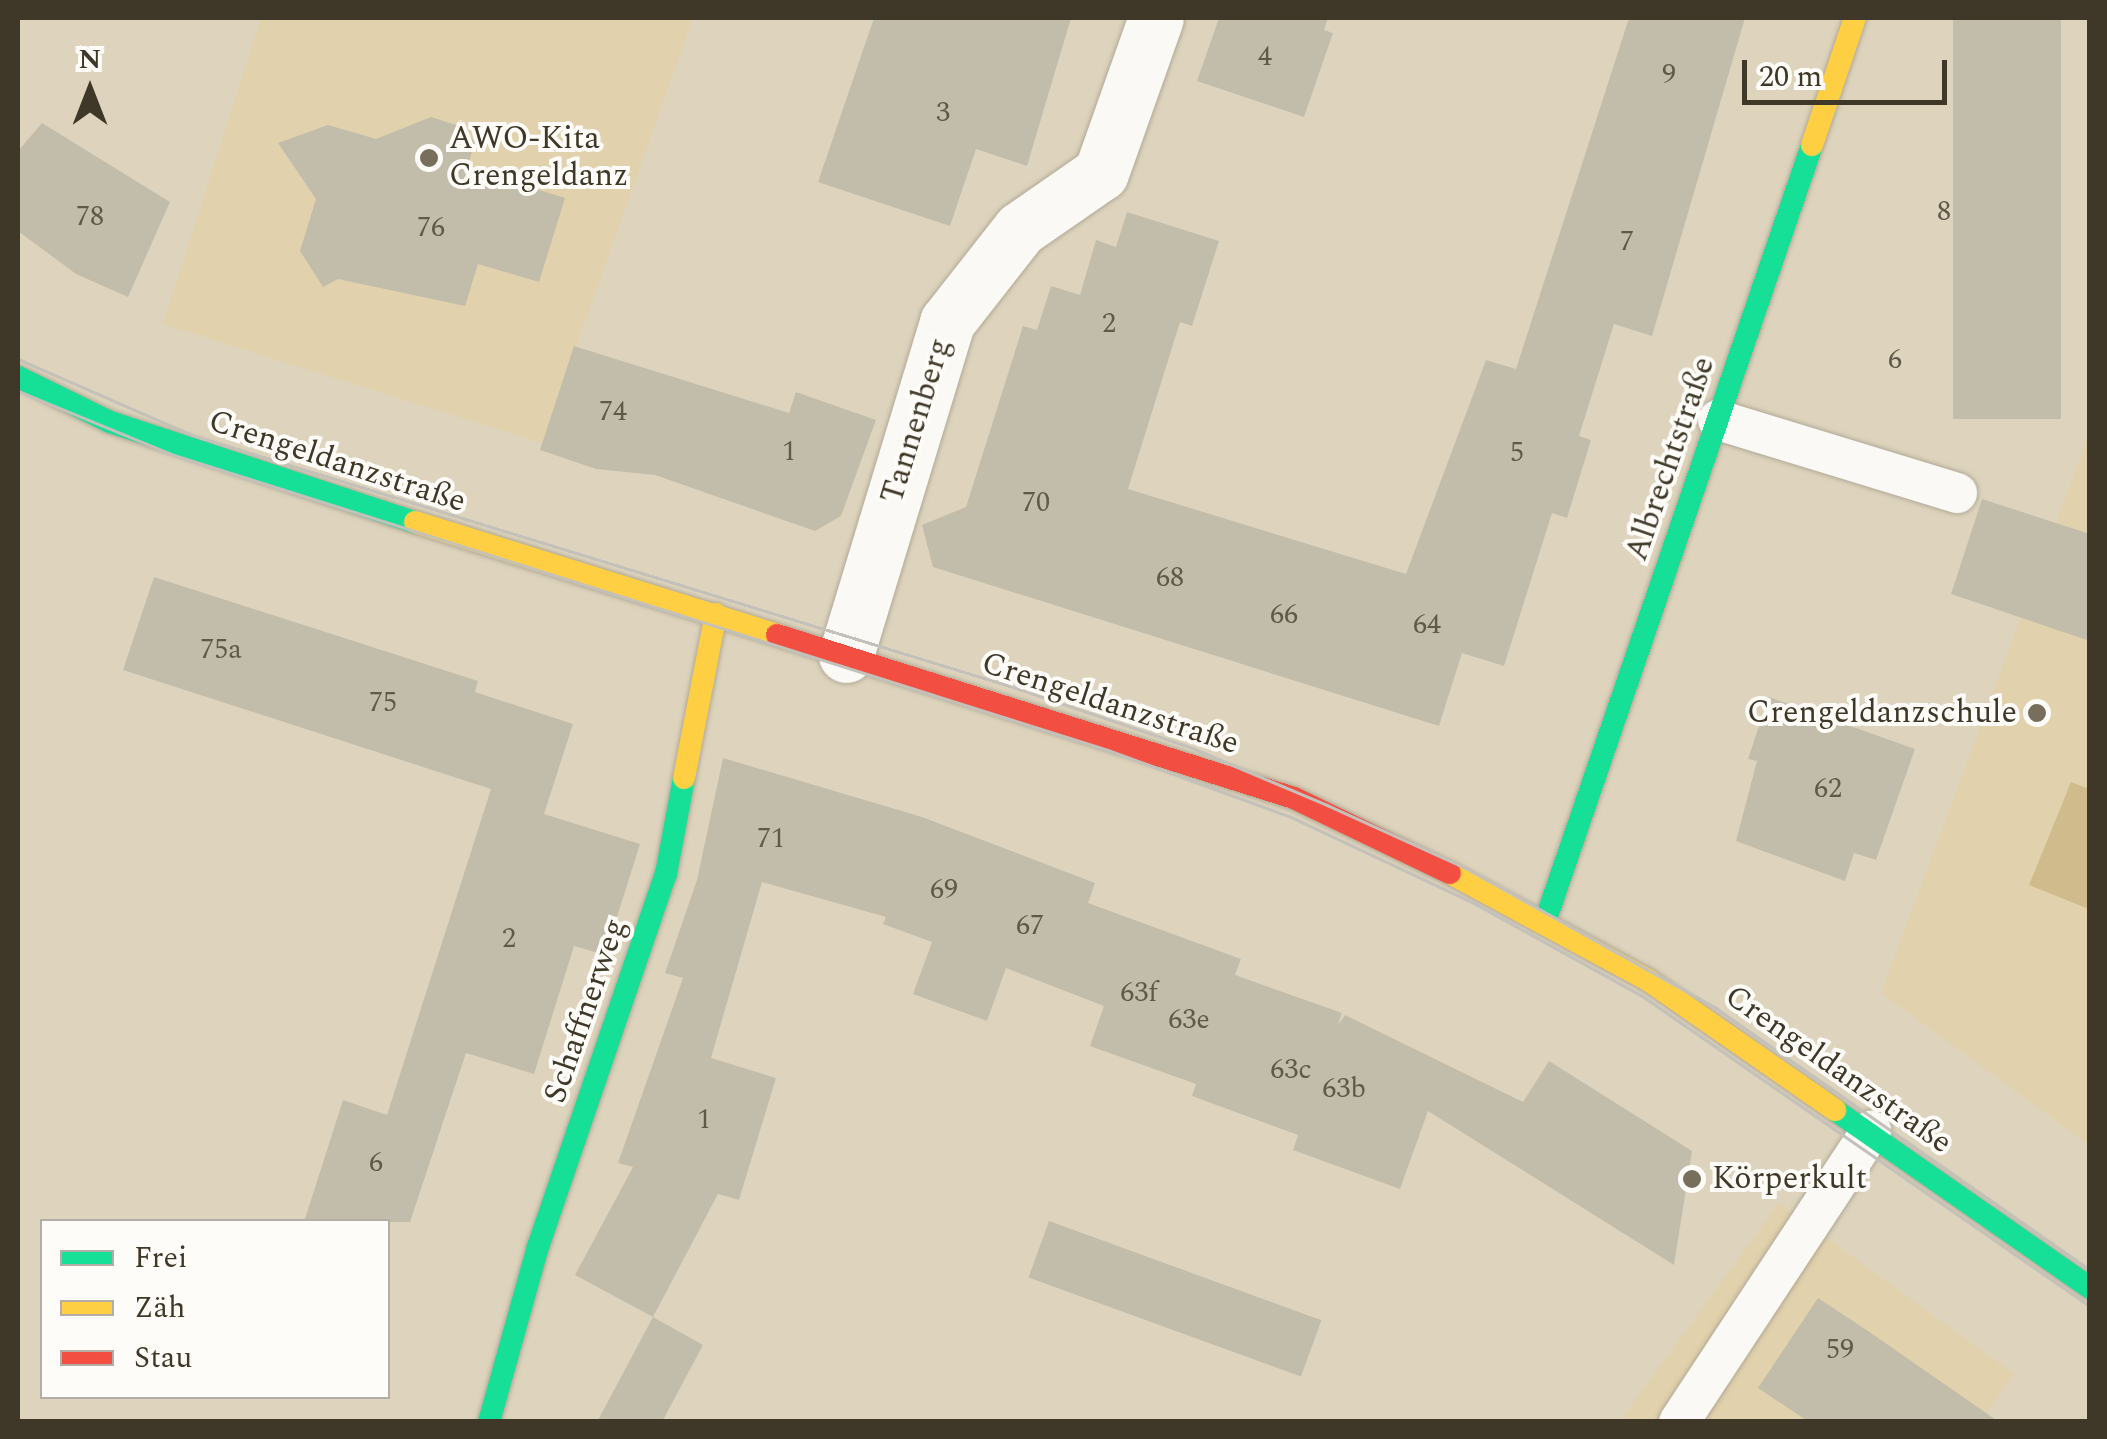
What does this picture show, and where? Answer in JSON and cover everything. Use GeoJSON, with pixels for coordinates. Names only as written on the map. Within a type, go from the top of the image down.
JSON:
{"type":"FeatureCollection","features":[{"type":"Feature","properties":{"kind":"main road","name":"Albrechtstraße"},"geometry":{"type":"LineString","coordinates":[[1546,919],[1855,18]]}},
{"type":"Feature","properties":{"kind":"main road","name":"Crengeldanzstraße"},"geometry":{"type":"LineString","coordinates":[[18,377],[146,434],[1294,798],[1546,919],[1871,1131],[2090,1288]]}},
{"type":"Feature","properties":{"kind":"main road","name":"Schaffnerweg"},"geometry":{"type":"LineString","coordinates":[[488,1422],[538,1247],[666,874],[716,614]]}},
{"type":"Feature","properties":{"kind":"street","name":"Tannenberg"},"geometry":{"type":"LineString","coordinates":[[846,655],[947,322],[1020,229],[1101,173],[1156,18]]}},
{"type":"Feature","properties":{"kind":"lane"},"geometry":{"type":"LineString","coordinates":[[1718,420],[1957,492]]}},
{"type":"Feature","properties":{"kind":"lane"},"geometry":{"type":"LineString","coordinates":[[1679,1422],[1871,1131]]}},
{"type":"Feature","properties":{"kind":"shaded area","name":"AWO-Kita Crengeldanz"},"geometry":{"type":"Polygon","coordinates":[[[261,18],[693,18],[542,443],[163,324],[261,18]]]}},
{"type":"Feature","properties":{"kind":"shaded area","name":"Crengeldanzschule"},"geometry":{"type":"Polygon","coordinates":[[[2089,434],[2089,1145],[1881,993],[2089,434]]]}},
{"type":"Feature","properties":{"kind":"shaded area"},"geometry":{"type":"Polygon","coordinates":[[[2071,782],[2089,789],[2089,909],[2029,885],[2071,782]]]}},
{"type":"Feature","properties":{"kind":"shaded area"},"geometry":{"type":"Polygon","coordinates":[[[1779,1203],[2014,1374],[1981,1421],[1619,1422],[1779,1203]]]}},
{"type":"Feature","properties":{"kind":"building"},"geometry":{"type":"Polygon","coordinates":[[[874,18],[1071,18],[1027,166],[976,149],[950,226],[818,182],[874,18]]]}},
{"type":"Feature","properties":{"kind":"building"},"geometry":{"type":"Polygon","coordinates":[[[1219,18],[1328,18],[1324,30],[1333,33],[1304,117],[1197,81],[1219,18]]]}},
{"type":"Feature","properties":{"kind":"building"},"geometry":{"type":"Polygon","coordinates":[[[1629,18],[1745,18],[1652,336],[1614,324],[1579,436],[1591,440],[1567,518],[1552,513],[1504,666],[1462,653],[1439,726],[933,567],[922,525],[966,507],[1023,326],[1037,330],[1051,286],[1080,295],[1096,240],[1116,247],[1127,212],[1219,241],[1192,326],[1180,322],[1128,489],[1406,574],[1486,360],[1516,369],[1629,18]]]}},
{"type":"Feature","properties":{"kind":"building"},"geometry":{"type":"Polygon","coordinates":[[[1953,18],[2061,18],[2061,419],[1953,419],[1953,18]]]}},
{"type":"Feature","properties":{"kind":"building"},"geometry":{"type":"Polygon","coordinates":[[[431,117],[459,126],[475,142],[467,168],[565,198],[539,282],[478,264],[465,306],[338,279],[323,287],[300,251],[316,199],[278,143],[328,125],[376,139],[431,117]]]}},
{"type":"Feature","properties":{"kind":"building"},"geometry":{"type":"Polygon","coordinates":[[[42,123],[170,202],[128,297],[76,274],[18,231],[18,151],[42,123]]]}},
{"type":"Feature","properties":{"kind":"building"},"geometry":{"type":"Polygon","coordinates":[[[574,346],[789,413],[796,392],[876,420],[841,516],[815,531],[655,475],[596,469],[540,450],[574,346]]]}},
{"type":"Feature","properties":{"kind":"building"},"geometry":{"type":"Polygon","coordinates":[[[1982,499],[2090,534],[2090,641],[1951,594],[1982,499]]]}},
{"type":"Feature","properties":{"kind":"building"},"geometry":{"type":"Polygon","coordinates":[[[154,577],[478,681],[475,692],[573,724],[544,814],[640,844],[605,955],[574,946],[534,1074],[466,1053],[410,1222],[305,1219],[343,1100],[387,1115],[491,789],[123,670],[154,577]]]}},
{"type":"Feature","properties":{"kind":"building"},"geometry":{"type":"Polygon","coordinates":[[[1769,697],[1915,749],[1876,860],[1854,853],[1845,881],[1736,841],[1757,761],[1748,759],[1769,697]]]}},
{"type":"Feature","properties":{"kind":"building"},"geometry":{"type":"Polygon","coordinates":[[[723,758],[922,817],[1095,883],[1088,903],[1241,959],[1235,975],[1342,1013],[1338,1025],[1345,1015],[1523,1102],[1549,1061],[1692,1151],[1674,1265],[1428,1111],[1400,1189],[1293,1150],[1298,1135],[1192,1096],[1196,1084],[1090,1046],[1104,1006],[1006,968],[987,1021],[913,994],[932,942],[883,924],[886,917],[762,882],[711,1058],[776,1078],[739,1200],[718,1194],[653,1317],[575,1275],[633,1167],[618,1163],[683,978],[665,973],[697,880],[723,758]]]}},
{"type":"Feature","properties":{"kind":"building"},"geometry":{"type":"Polygon","coordinates":[[[1049,1221],[1322,1320],[1301,1377],[1028,1277],[1049,1221]]]}},
{"type":"Feature","properties":{"kind":"building"},"geometry":{"type":"Polygon","coordinates":[[[1818,1298],[1999,1422],[1809,1422],[1758,1388],[1818,1298]]]}},
{"type":"Feature","properties":{"kind":"building"},"geometry":{"type":"Polygon","coordinates":[[[653,1317],[703,1345],[662,1422],[597,1422],[653,1317]]]}},
{"type":"Feature","properties":{"kind":"tram line"},"geometry":{"type":"LineString","coordinates":[[18,359],[192,435],[1010,686],[1190,747],[1327,805],[1466,868],[1716,1008],[2090,1270]]}},
{"type":"Feature","properties":{"kind":"tram line"},"geometry":{"type":"LineString","coordinates":[[18,391],[174,455],[1108,750],[1291,817],[1474,903],[1641,995],[2090,1306]]}},
{"type":"Feature","properties":{"kind":"traffic: fast"},"geometry":{"type":"LineString","coordinates":[[1546,919],[1812,145]]}},
{"type":"Feature","properties":{"kind":"traffic: fast"},"geometry":{"type":"LineString","coordinates":[[18,377],[110,422],[415,522]]}},
{"type":"Feature","properties":{"kind":"traffic: fast"},"geometry":{"type":"LineString","coordinates":[[489,1422],[538,1247],[666,874],[684,778]]}},
{"type":"Feature","properties":{"kind":"traffic: fast"},"geometry":{"type":"LineString","coordinates":[[1835,1110],[2090,1288]]}},
{"type":"Feature","properties":{"kind":"traffic: slow"},"geometry":{"type":"LineString","coordinates":[[1812,145],[1855,18]]}},
{"type":"Feature","properties":{"kind":"traffic: slow"},"geometry":{"type":"LineString","coordinates":[[415,522],[777,635]]}},
{"type":"Feature","properties":{"kind":"traffic: slow"},"geometry":{"type":"LineString","coordinates":[[684,778],[716,614]]}},
{"type":"Feature","properties":{"kind":"traffic: slow"},"geometry":{"type":"LineString","coordinates":[[1450,873],[1648,980],[1835,1110]]}},
{"type":"Feature","properties":{"kind":"traffic: jam"},"geometry":{"type":"LineString","coordinates":[[777,635],[1294,798],[1450,873]]}},
{"type":"Feature","properties":{"kind":"place","name":"AWO-Kita Crengeldanz"},"geometry":{"type":"Point","coordinates":[429,158]}},
{"type":"Feature","properties":{"kind":"place","name":"Crengeldanzschule"},"geometry":{"type":"Point","coordinates":[2037,713]}},
{"type":"Feature","properties":{"kind":"place","name":"Körperkult"},"geometry":{"type":"Point","coordinates":[1692,1179]}}]}
